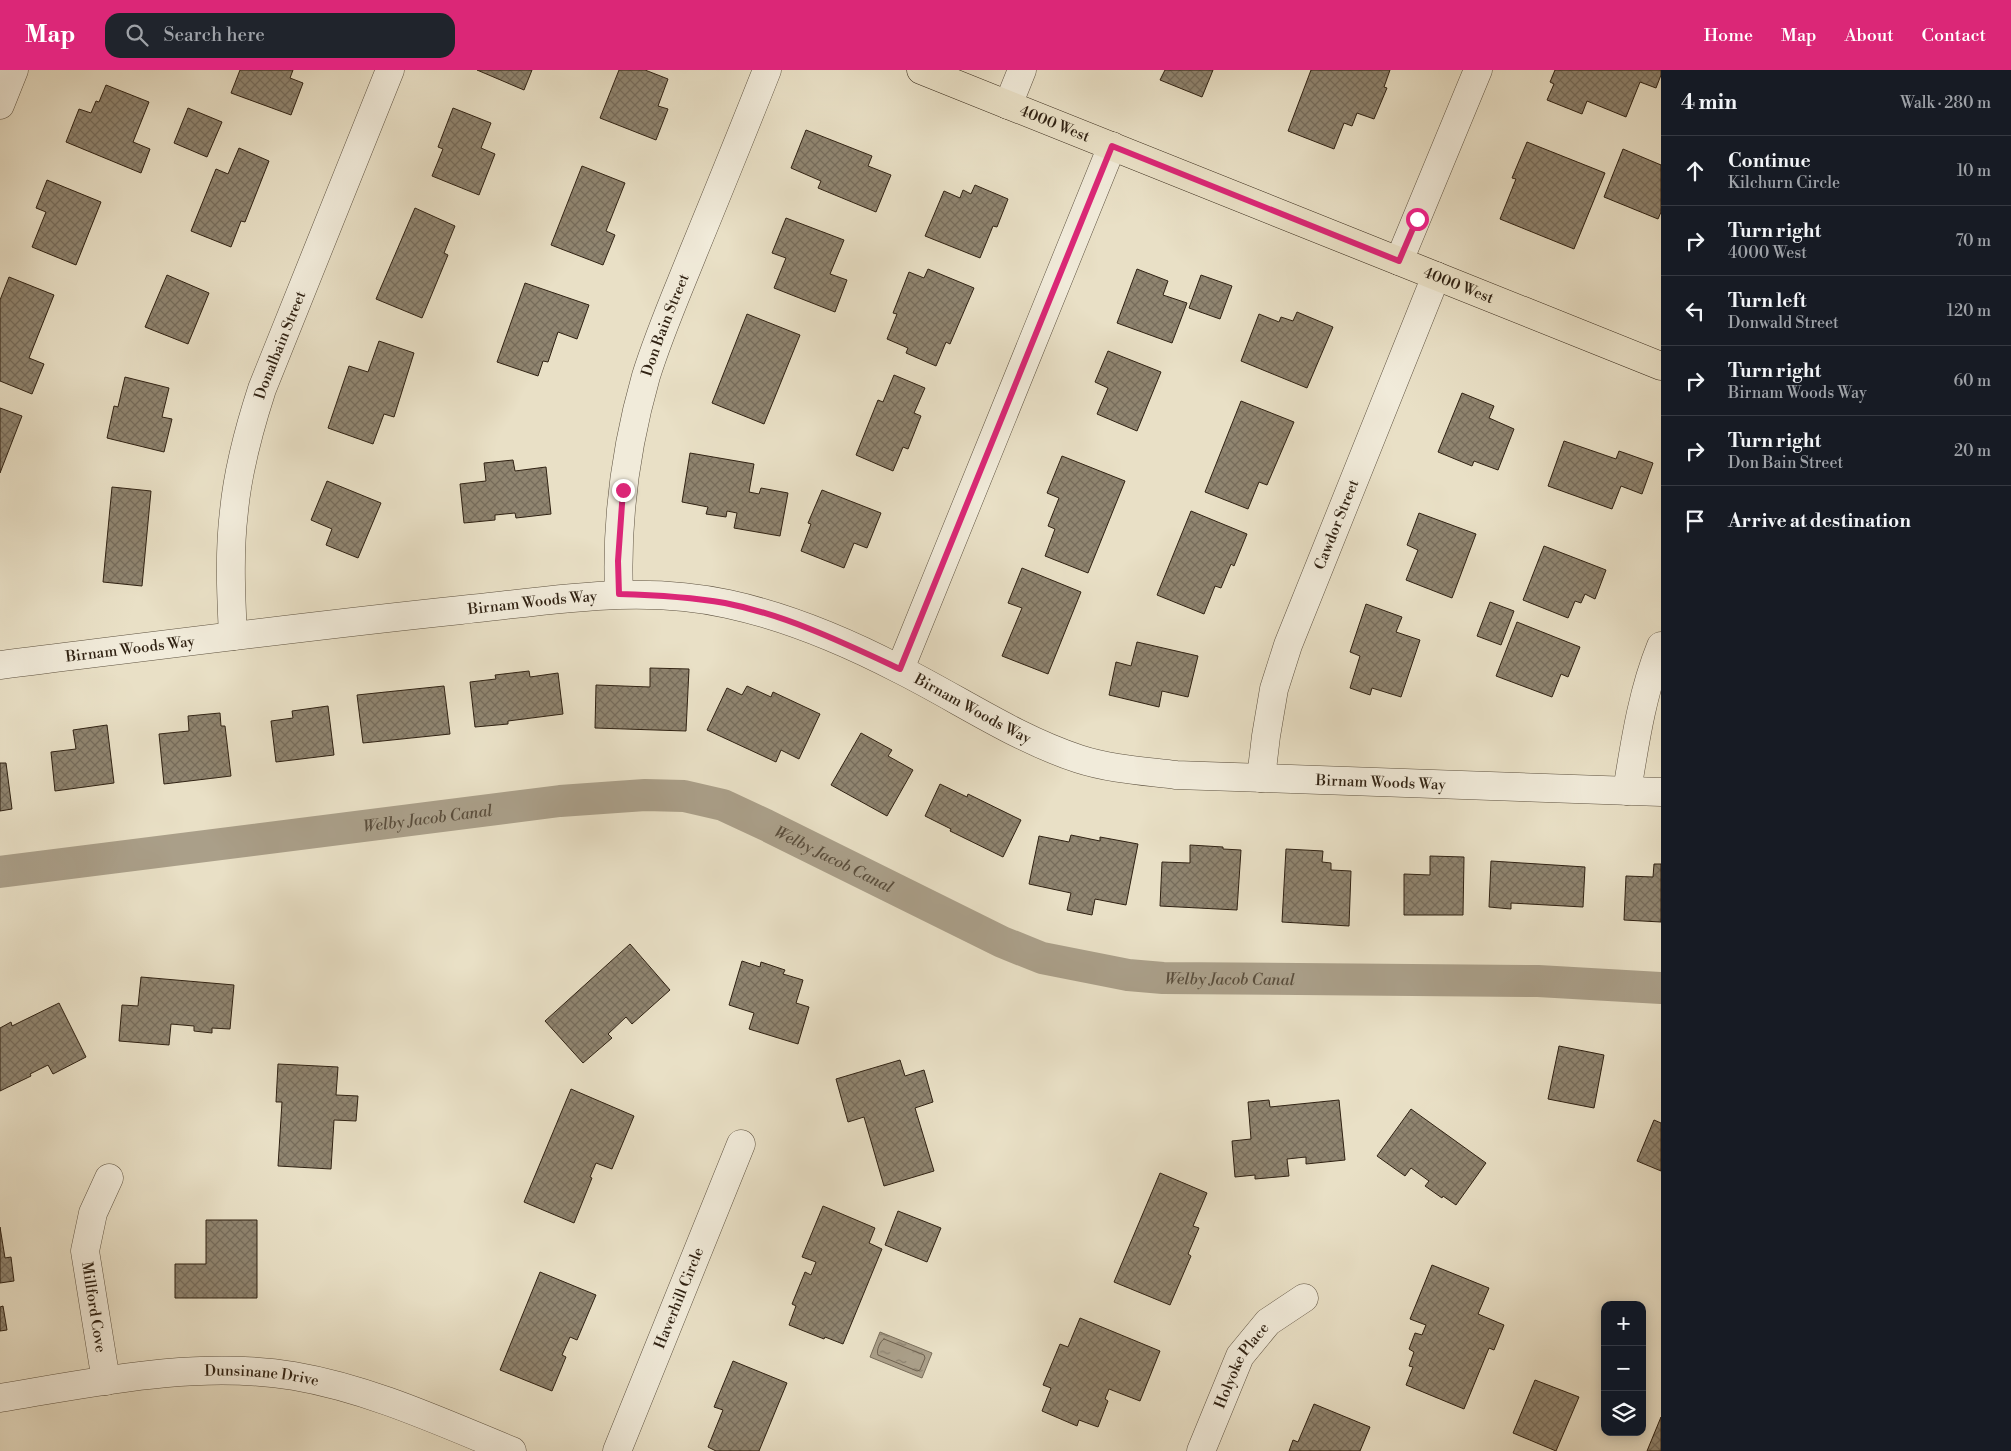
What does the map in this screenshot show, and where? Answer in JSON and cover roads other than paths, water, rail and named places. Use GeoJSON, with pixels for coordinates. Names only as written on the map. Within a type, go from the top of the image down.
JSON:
{"type":"FeatureCollection","features":[{"type":"Feature","properties":{"kind":"main road","name":"4000 West"},"geometry":{"type":"LineString","coordinates":[[921,70],[1661,366]]}},
{"type":"Feature","properties":{"kind":"street"},"geometry":{"type":"LineString","coordinates":[[0,105],[14,70]]}},
{"type":"Feature","properties":{"kind":"street","name":"Donalbain Street"},"geometry":{"type":"LineString","coordinates":[[234,636],[231,553],[240,470],[249,429],[262,389],[390,70]]}},
{"type":"Feature","properties":{"kind":"street","name":"Don Bain Street"},"geometry":{"type":"LineString","coordinates":[[619,594],[618,561],[623,490],[646,377],[665,321],[767,70]]}},
{"type":"Feature","properties":{"kind":"street"},"geometry":{"type":"LineString","coordinates":[[1008,105],[1022,70]]}},
{"type":"Feature","properties":{"kind":"street"},"geometry":{"type":"LineString","coordinates":[[1399,261],[1478,70]]}},
{"type":"Feature","properties":{"kind":"street"},"geometry":{"type":"LineString","coordinates":[[900,669],[1112,146]]}},
{"type":"Feature","properties":{"kind":"street","name":"Cawdor Street"},"geometry":{"type":"LineString","coordinates":[[1261,778],[1274,689],[1288,645],[1436,276]]}},
{"type":"Feature","properties":{"kind":"street","name":"Birnam Woods Way"},"geometry":{"type":"LineString","coordinates":[[0,666],[427,613],[619,594],[674,595],[727,604],[773,616],[842,642],[900,669],[1002,726],[1037,743],[1082,760],[1176,775],[1661,792]]}},
{"type":"Feature","properties":{"kind":"street"},"geometry":{"type":"LineString","coordinates":[[1627,791],[1638,721],[1646,689],[1661,646]]}},
{"type":"Feature","properties":{"kind":"street","name":"Haverhill Circle"},"geometry":{"type":"LineString","coordinates":[[617,1451],[741,1144]]}},
{"type":"Feature","properties":{"kind":"street","name":"Millford Cove"},"geometry":{"type":"LineString","coordinates":[[106,1380],[86,1251],[93,1213],[108,1178]]}},
{"type":"Feature","properties":{"kind":"street","name":"Holyoke Place"},"geometry":{"type":"LineString","coordinates":[[1201,1451],[1240,1356],[1268,1322],[1304,1298]]}},
{"type":"Feature","properties":{"kind":"street","name":"Dunsinane Drive"},"geometry":{"type":"LineString","coordinates":[[0,1398],[106,1380],[175,1373],[235,1371],[293,1376],[349,1388],[512,1451]]}},
{"type":"Feature","properties":{"kind":"water"},"geometry":{"type":"Polygon","coordinates":[[[880,1332],[932,1353],[922,1378],[870,1357],[880,1332]]]}},
{"type":"Feature","properties":{"kind":"waterway","name":"Welby Jacob Canal"},"geometry":{"type":"LineString","coordinates":[[0,872],[560,801],[645,795],[684,796],[723,805],[1002,942],[1042,958],[1128,975],[1163,978],[1538,981],[1661,988]]}}]}
